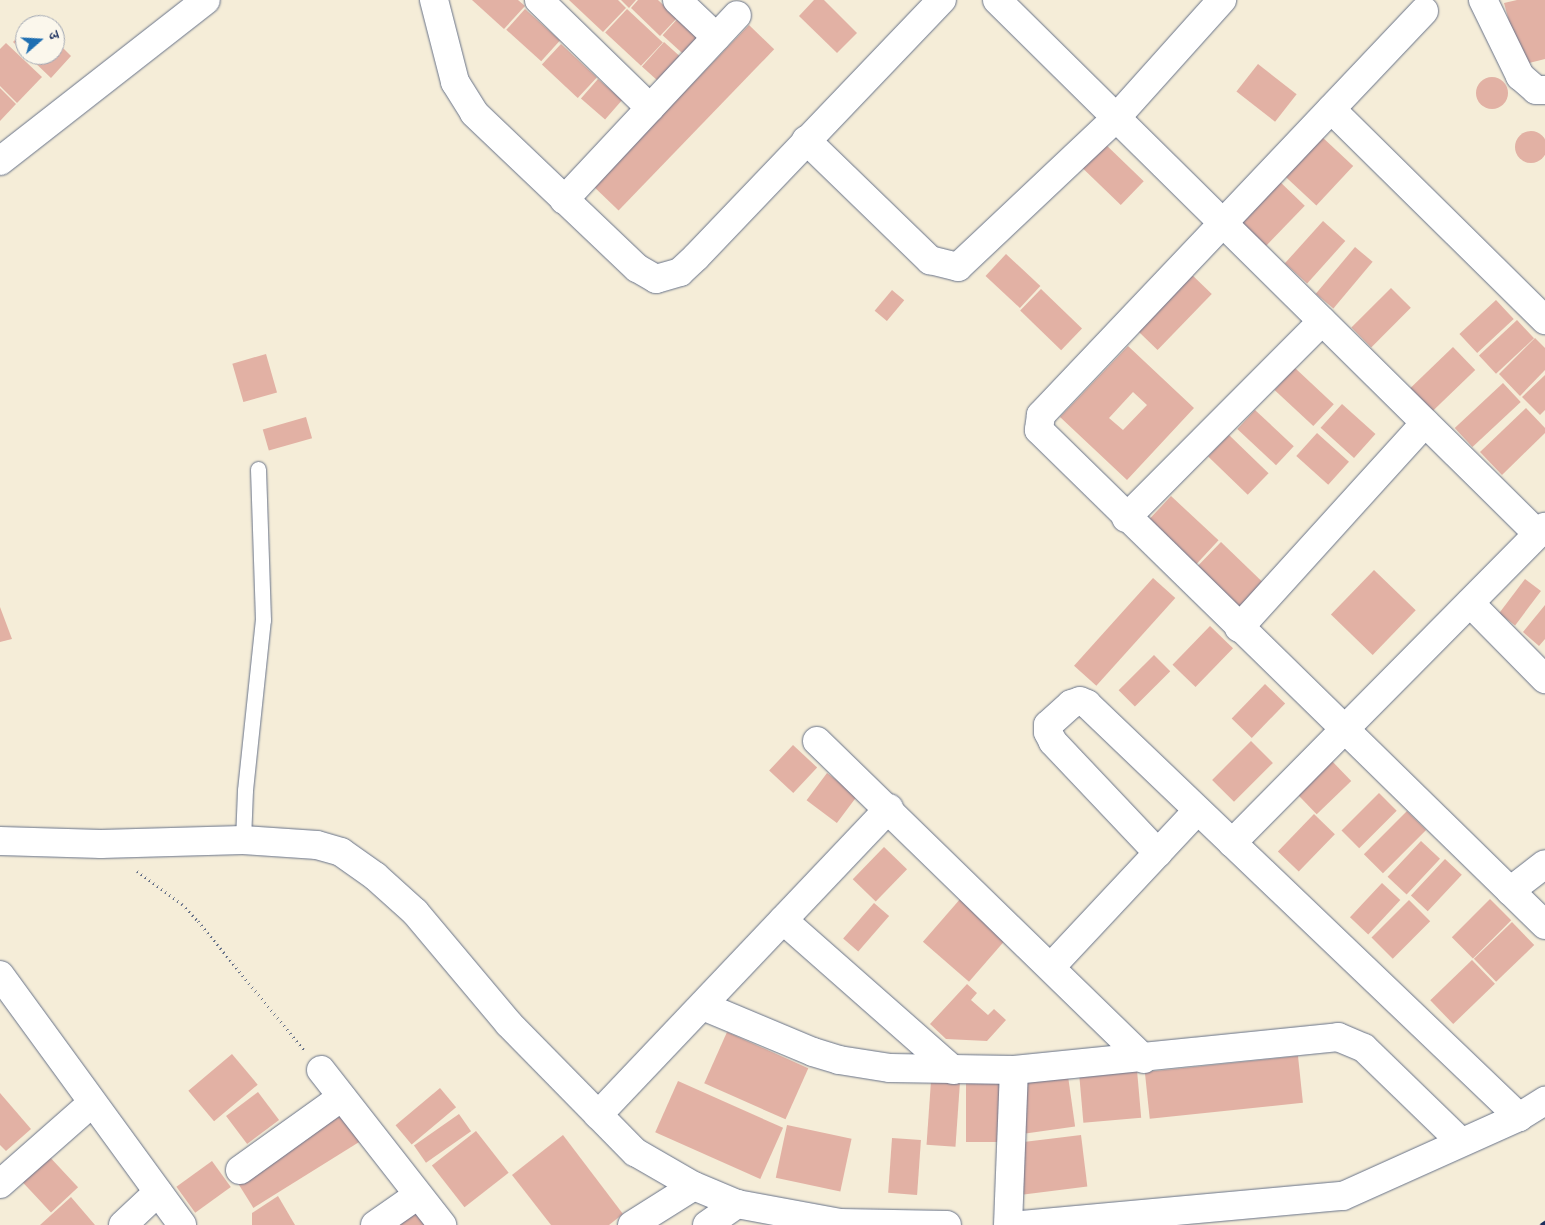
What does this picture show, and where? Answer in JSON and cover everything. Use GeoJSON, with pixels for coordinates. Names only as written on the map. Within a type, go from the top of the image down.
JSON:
{"type":"FeatureCollection","features":[{"type":"Feature","properties":{"kind":"street"},"geometry":{"type":"LineString","coordinates":[[0,161],[206,0]]}},
{"type":"Feature","properties":{"kind":"street"},"geometry":{"type":"LineString","coordinates":[[434,0],[455,82],[463,99],[564,200],[637,268],[656,279],[680,272],[696,257],[942,0]]}},
{"type":"Feature","properties":{"kind":"street"},"geometry":{"type":"LineString","coordinates":[[677,0],[716,37]]}},
{"type":"Feature","properties":{"kind":"street"},"geometry":{"type":"LineString","coordinates":[[997,0],[1425,423],[1541,530],[1232,843]]}},
{"type":"Feature","properties":{"kind":"street"},"geometry":{"type":"LineString","coordinates":[[806,140],[930,260],[958,267],[1116,118],[1222,0]]}},
{"type":"Feature","properties":{"kind":"street"},"geometry":{"type":"LineString","coordinates":[[1483,0],[1520,76],[1536,90],[1545,90]]}},
{"type":"Feature","properties":{"kind":"street"},"geometry":{"type":"LineString","coordinates":[[543,1],[650,108]]}},
{"type":"Feature","properties":{"kind":"street"},"geometry":{"type":"LineString","coordinates":[[1424,11],[1041,415],[1038,422],[1043,438],[1545,925]]}},
{"type":"Feature","properties":{"kind":"street"},"geometry":{"type":"LineString","coordinates":[[564,200],[737,14]]}},
{"type":"Feature","properties":{"kind":"street"},"geometry":{"type":"LineString","coordinates":[[1331,110],[1545,320]]}},
{"type":"Feature","properties":{"kind":"street"},"geometry":{"type":"LineString","coordinates":[[1126,518],[1322,321]]}},
{"type":"Feature","properties":{"kind":"street"},"geometry":{"type":"LineString","coordinates":[[1239,628],[1425,423]]}},
{"type":"Feature","properties":{"kind":"street"},"geometry":{"type":"LineString","coordinates":[[1470,603],[1545,679]]}},
{"type":"Feature","properties":{"kind":"street"},"geometry":{"type":"LineString","coordinates":[[1158,853],[1053,742],[1048,732],[1048,725],[1071,704],[1080,701],[1087,704],[1196,812],[1232,843],[1520,1117]]}},
{"type":"Feature","properties":{"kind":"street"},"geometry":{"type":"LineString","coordinates":[[817,741],[889,808],[1144,1059]]}},
{"type":"Feature","properties":{"kind":"street"},"geometry":{"type":"LineString","coordinates":[[598,1116],[889,808]]}},
{"type":"Feature","properties":{"kind":"street"},"geometry":{"type":"LineString","coordinates":[[1051,967],[1196,812]]}},
{"type":"Feature","properties":{"kind":"street"},"geometry":{"type":"LineString","coordinates":[[0,841],[101,844],[243,840],[317,845],[341,852],[360,864],[415,912],[509,1024],[635,1152],[694,1186],[737,1204],[840,1223],[947,1225]]}},
{"type":"Feature","properties":{"kind":"street"},"geometry":{"type":"LineString","coordinates":[[1510,891],[1545,864]]}},
{"type":"Feature","properties":{"kind":"street"},"geometry":{"type":"LineString","coordinates":[[783,920],[953,1070]]}},
{"type":"Feature","properties":{"kind":"street"},"geometry":{"type":"LineString","coordinates":[[0,975],[182,1225]]}},
{"type":"Feature","properties":{"kind":"street"},"geometry":{"type":"LineString","coordinates":[[702,1006],[839,1060],[890,1068],[1014,1070],[1144,1059],[1338,1038],[1348,1040],[1364,1048],[1460,1141]]}},
{"type":"Feature","properties":{"kind":"street"},"geometry":{"type":"LineString","coordinates":[[321,1070],[442,1225]]}},
{"type":"Feature","properties":{"kind":"street"},"geometry":{"type":"LineString","coordinates":[[1008,1225],[1014,1070]]}},
{"type":"Feature","properties":{"kind":"street"},"geometry":{"type":"LineString","coordinates":[[240,1170],[342,1097]]}},
{"type":"Feature","properties":{"kind":"street"},"geometry":{"type":"LineString","coordinates":[[1022,1225],[1343,1196],[1460,1141],[1520,1117],[1545,1101]]}},
{"type":"Feature","properties":{"kind":"street"},"geometry":{"type":"LineString","coordinates":[[0,1184],[92,1103]]}},
{"type":"Feature","properties":{"kind":"street"},"geometry":{"type":"LineString","coordinates":[[632,1225],[694,1186]]}},
{"type":"Feature","properties":{"kind":"street"},"geometry":{"type":"LineString","coordinates":[[123,1225],[158,1192]]}},
{"type":"Feature","properties":{"kind":"street"},"geometry":{"type":"LineString","coordinates":[[375,1225],[418,1195]]}},
{"type":"Feature","properties":{"kind":"street"},"geometry":{"type":"LineString","coordinates":[[707,1225],[737,1204]]}},
{"type":"Feature","properties":{"kind":"lane"},"geometry":{"type":"LineString","coordinates":[[243,840],[245,790],[263,620],[258,469]]}},
{"type":"Feature","properties":{"kind":"path"},"geometry":{"type":"LineString","coordinates":[[101,844],[193,915],[321,1070]]}},
{"type":"Feature","properties":{"kind":"building"},"geometry":{"type":"Polygon","coordinates":[[[472,0],[518,0],[525,6],[504,29],[472,0]]]}},
{"type":"Feature","properties":{"kind":"building"},"geometry":{"type":"Polygon","coordinates":[[[569,0],[618,0],[626,8],[603,32],[569,0]]]}},
{"type":"Feature","properties":{"kind":"building"},"geometry":{"type":"Polygon","coordinates":[[[621,0],[636,0],[629,8],[621,0]]]}},
{"type":"Feature","properties":{"kind":"building"},"geometry":{"type":"Polygon","coordinates":[[[638,0],[658,0],[677,18],[660,36],[631,8],[638,0]]]}},
{"type":"Feature","properties":{"kind":"building"},"geometry":{"type":"Polygon","coordinates":[[[814,0],[824,0],[857,33],[837,53],[799,16],[814,0]]]}},
{"type":"Feature","properties":{"kind":"building"},"geometry":{"type":"Polygon","coordinates":[[[1517,0],[1545,0],[1545,59],[1521,65],[1504,3],[1517,0]]]}},
{"type":"Feature","properties":{"kind":"building"},"geometry":{"type":"Polygon","coordinates":[[[525,9],[560,40],[541,61],[506,30],[525,9]]]}},
{"type":"Feature","properties":{"kind":"building"},"geometry":{"type":"Polygon","coordinates":[[[627,9],[663,42],[641,66],[605,32],[627,9]]]}},
{"type":"Feature","properties":{"kind":"building"},"geometry":{"type":"Polygon","coordinates":[[[680,16],[700,34],[683,53],[663,35],[680,16]]]}},
{"type":"Feature","properties":{"kind":"building"},"geometry":{"type":"Polygon","coordinates":[[[749,25],[774,49],[619,210],[593,186],[749,25]]]}},
{"type":"Feature","properties":{"kind":"building"},"geometry":{"type":"Polygon","coordinates":[[[664,42],[683,59],[660,83],[642,67],[664,42]]]}},
{"type":"Feature","properties":{"kind":"building"},"geometry":{"type":"Polygon","coordinates":[[[6,43],[15,52],[15,65],[29,65],[42,77],[17,103],[0,86],[0,49],[6,43]]]}},
{"type":"Feature","properties":{"kind":"building"},"geometry":{"type":"Polygon","coordinates":[[[561,44],[597,77],[578,98],[542,64],[561,44]]]}},
{"type":"Feature","properties":{"kind":"building"},"geometry":{"type":"Polygon","coordinates":[[[65,50],[71,56],[65,63],[65,50]]]}},
{"type":"Feature","properties":{"kind":"building"},"geometry":{"type":"Polygon","coordinates":[[[1258,64],[1297,94],[1275,122],[1236,92],[1258,64]]]}},
{"type":"Feature","properties":{"kind":"building"},"geometry":{"type":"Polygon","coordinates":[[[37,65],[63,65],[51,78],[37,65]]]}},
{"type":"Feature","properties":{"kind":"building"},"geometry":{"type":"Polygon","coordinates":[[[1492,77],[1498,78],[1503,82],[1507,87],[1507,99],[1503,104],[1498,108],[1492,109],[1486,108],[1481,104],[1477,99],[1476,93],[1477,87],[1481,82],[1486,78],[1492,77]]]}},
{"type":"Feature","properties":{"kind":"building"},"geometry":{"type":"Polygon","coordinates":[[[598,79],[622,100],[605,120],[581,99],[598,79]]]}},
{"type":"Feature","properties":{"kind":"building"},"geometry":{"type":"Polygon","coordinates":[[[0,88],[16,104],[0,121],[0,88]]]}},
{"type":"Feature","properties":{"kind":"building"},"geometry":{"type":"Polygon","coordinates":[[[1531,131],[1537,132],[1542,136],[1546,141],[1546,153],[1542,158],[1537,162],[1531,163],[1525,162],[1520,158],[1516,153],[1515,147],[1516,141],[1520,136],[1525,132],[1531,131]]]}},
{"type":"Feature","properties":{"kind":"building"},"geometry":{"type":"Polygon","coordinates":[[[1321,136],[1353,166],[1316,206],[1284,175],[1321,136]]]}},
{"type":"Feature","properties":{"kind":"building"},"geometry":{"type":"Polygon","coordinates":[[[1102,141],[1144,181],[1121,205],[1079,165],[1102,141]]]}},
{"type":"Feature","properties":{"kind":"building"},"geometry":{"type":"Polygon","coordinates":[[[1276,178],[1305,206],[1265,247],[1236,219],[1276,178]]]}},
{"type":"Feature","properties":{"kind":"building"},"geometry":{"type":"Polygon","coordinates":[[[1323,221],[1345,241],[1307,283],[1285,263],[1323,221]]]}},
{"type":"Feature","properties":{"kind":"building"},"geometry":{"type":"Polygon","coordinates":[[[1355,247],[1373,262],[1333,309],[1316,294],[1355,247]]]}},
{"type":"Feature","properties":{"kind":"building"},"geometry":{"type":"Polygon","coordinates":[[[1006,254],[1040,286],[1020,308],[986,276],[1006,254]]]}},
{"type":"Feature","properties":{"kind":"building"},"geometry":{"type":"Polygon","coordinates":[[[1188,271],[1212,294],[1158,350],[1134,327],[1188,271]]]}},
{"type":"Feature","properties":{"kind":"building"},"geometry":{"type":"Polygon","coordinates":[[[1391,288],[1411,308],[1371,347],[1351,328],[1391,288]]]}},
{"type":"Feature","properties":{"kind":"building"},"geometry":{"type":"Polygon","coordinates":[[[1041,289],[1082,329],[1061,350],[1020,311],[1041,289]]]}},
{"type":"Feature","properties":{"kind":"building"},"geometry":{"type":"Polygon","coordinates":[[[892,290],[904,300],[887,321],[875,311],[892,290]]]}},
{"type":"Feature","properties":{"kind":"building"},"geometry":{"type":"Polygon","coordinates":[[[1496,300],[1514,319],[1477,353],[1459,334],[1496,300]]]}},
{"type":"Feature","properties":{"kind":"building"},"geometry":{"type":"Polygon","coordinates":[[[1517,320],[1534,338],[1496,374],[1479,355],[1517,320]]]}},
{"type":"Feature","properties":{"kind":"building"},"geometry":{"type":"Polygon","coordinates":[[[1535,338],[1545,348],[1545,370],[1520,396],[1499,374],[1535,338]]]}},
{"type":"Feature","properties":{"kind":"building"},"geometry":{"type":"Polygon","coordinates":[[[1128,346],[1194,408],[1127,480],[1060,417],[1128,346]],[[1133,392],[1109,418],[1123,430],[1147,405],[1133,392]]]}},
{"type":"Feature","properties":{"kind":"building"},"geometry":{"type":"Polygon","coordinates":[[[1453,347],[1475,370],[1431,413],[1408,390],[1453,347]]]}},
{"type":"Feature","properties":{"kind":"building"},"geometry":{"type":"Polygon","coordinates":[[[266,354],[277,392],[243,402],[232,364],[266,354]]]}},
{"type":"Feature","properties":{"kind":"building"},"geometry":{"type":"Polygon","coordinates":[[[1295,368],[1334,404],[1313,426],[1275,390],[1295,368]]]}},
{"type":"Feature","properties":{"kind":"building"},"geometry":{"type":"Polygon","coordinates":[[[1545,375],[1545,410],[1540,415],[1522,397],[1545,375]]]}},
{"type":"Feature","properties":{"kind":"building"},"geometry":{"type":"Polygon","coordinates":[[[1503,383],[1521,402],[1472,447],[1455,428],[1503,383]]]}},
{"type":"Feature","properties":{"kind":"building"},"geometry":{"type":"Polygon","coordinates":[[[1342,404],[1375,434],[1354,458],[1321,428],[1342,404]]]}},
{"type":"Feature","properties":{"kind":"building"},"geometry":{"type":"Polygon","coordinates":[[[1526,408],[1545,428],[1545,433],[1502,475],[1480,452],[1526,408]]]}},
{"type":"Feature","properties":{"kind":"building"},"geometry":{"type":"Polygon","coordinates":[[[1255,410],[1294,446],[1276,465],[1237,429],[1255,410]]]}},
{"type":"Feature","properties":{"kind":"building"},"geometry":{"type":"Polygon","coordinates":[[[306,417],[312,438],[269,451],[263,429],[306,417]]]}},
{"type":"Feature","properties":{"kind":"building"},"geometry":{"type":"Polygon","coordinates":[[[1317,433],[1349,462],[1328,485],[1296,456],[1317,433]]]}},
{"type":"Feature","properties":{"kind":"building"},"geometry":{"type":"Polygon","coordinates":[[[1229,435],[1269,473],[1248,495],[1208,457],[1229,435]]]}},
{"type":"Feature","properties":{"kind":"building"},"geometry":{"type":"Polygon","coordinates":[[[1171,496],[1219,540],[1195,566],[1147,522],[1171,496]]]}},
{"type":"Feature","properties":{"kind":"building"},"geometry":{"type":"Polygon","coordinates":[[[1221,542],[1266,585],[1240,612],[1195,569],[1221,542]]]}},
{"type":"Feature","properties":{"kind":"building"},"geometry":{"type":"Polygon","coordinates":[[[1374,570],[1416,610],[1373,655],[1331,615],[1374,570]]]}},
{"type":"Feature","properties":{"kind":"building"},"geometry":{"type":"Polygon","coordinates":[[[1153,578],[1175,598],[1096,686],[1074,666],[1153,578]]]}},
{"type":"Feature","properties":{"kind":"building"},"geometry":{"type":"Polygon","coordinates":[[[1525,579],[1541,591],[1515,625],[1499,613],[1525,579]]]}},
{"type":"Feature","properties":{"kind":"building"},"geometry":{"type":"Polygon","coordinates":[[[1545,605],[1545,639],[1539,646],[1523,632],[1545,605]]]}},
{"type":"Feature","properties":{"kind":"building"},"geometry":{"type":"Polygon","coordinates":[[[0,607],[12,639],[0,642],[0,607]]]}},
{"type":"Feature","properties":{"kind":"building"},"geometry":{"type":"Polygon","coordinates":[[[1210,626],[1233,648],[1196,687],[1172,665],[1210,626]]]}},
{"type":"Feature","properties":{"kind":"building"},"geometry":{"type":"Polygon","coordinates":[[[1154,655],[1170,671],[1135,707],[1119,690],[1154,655]]]}},
{"type":"Feature","properties":{"kind":"building"},"geometry":{"type":"Polygon","coordinates":[[[1265,684],[1285,703],[1252,738],[1232,719],[1265,684]]]}},
{"type":"Feature","properties":{"kind":"building"},"geometry":{"type":"Polygon","coordinates":[[[1251,741],[1273,763],[1234,802],[1212,780],[1251,741]]]}},
{"type":"Feature","properties":{"kind":"building"},"geometry":{"type":"Polygon","coordinates":[[[793,745],[817,768],[793,793],[769,771],[793,745]]]}},
{"type":"Feature","properties":{"kind":"building"},"geometry":{"type":"Polygon","coordinates":[[[1329,758],[1351,781],[1317,814],[1294,791],[1329,758]]]}},
{"type":"Feature","properties":{"kind":"building"},"geometry":{"type":"Polygon","coordinates":[[[827,773],[857,796],[837,823],[807,800],[827,773]]]}},
{"type":"Feature","properties":{"kind":"building"},"geometry":{"type":"Polygon","coordinates":[[[1379,793],[1397,811],[1359,848],[1342,830],[1379,793]]]}},
{"type":"Feature","properties":{"kind":"building"},"geometry":{"type":"Polygon","coordinates":[[[1407,811],[1426,830],[1383,873],[1364,854],[1407,811]]]}},
{"type":"Feature","properties":{"kind":"building"},"geometry":{"type":"Polygon","coordinates":[[[1314,814],[1335,834],[1299,872],[1278,851],[1314,814]]]}},
{"type":"Feature","properties":{"kind":"building"},"geometry":{"type":"Polygon","coordinates":[[[1421,841],[1440,859],[1407,895],[1388,877],[1421,841]]]}},
{"type":"Feature","properties":{"kind":"building"},"geometry":{"type":"Polygon","coordinates":[[[884,847],[907,869],[876,902],[853,879],[884,847]]]}},
{"type":"Feature","properties":{"kind":"building"},"geometry":{"type":"Polygon","coordinates":[[[1445,859],[1462,875],[1428,911],[1411,896],[1445,859]]]}},
{"type":"Feature","properties":{"kind":"building"},"geometry":{"type":"Polygon","coordinates":[[[1382,883],[1400,900],[1368,934],[1350,917],[1382,883]]]}},
{"type":"Feature","properties":{"kind":"building"},"geometry":{"type":"Polygon","coordinates":[[[961,898],[1007,938],[969,982],[923,942],[961,898]]]}},
{"type":"Feature","properties":{"kind":"building"},"geometry":{"type":"Polygon","coordinates":[[[1490,899],[1511,920],[1473,958],[1452,937],[1490,899]]]}},
{"type":"Feature","properties":{"kind":"building"},"geometry":{"type":"Polygon","coordinates":[[[1409,900],[1430,921],[1393,959],[1372,937],[1409,900]]]}},
{"type":"Feature","properties":{"kind":"building"},"geometry":{"type":"Polygon","coordinates":[[[874,903],[889,916],[858,952],[843,938],[874,903]]]}},
{"type":"Feature","properties":{"kind":"building"},"geometry":{"type":"Polygon","coordinates":[[[1512,922],[1534,945],[1496,982],[1474,959],[1512,922]]]}},
{"type":"Feature","properties":{"kind":"building"},"geometry":{"type":"Polygon","coordinates":[[[1472,960],[1495,984],[1453,1024],[1430,1000],[1472,960]]]}},
{"type":"Feature","properties":{"kind":"building"},"geometry":{"type":"Polygon","coordinates":[[[967,984],[977,993],[971,1000],[988,1015],[994,1009],[1006,1020],[987,1041],[946,1039],[930,1024],[967,984]]]}},
{"type":"Feature","properties":{"kind":"building"},"geometry":{"type":"Polygon","coordinates":[[[727,1032],[808,1068],[786,1119],[704,1083],[727,1032]]]}},
{"type":"Feature","properties":{"kind":"building"},"geometry":{"type":"Polygon","coordinates":[[[232,1054],[258,1085],[214,1121],[188,1091],[232,1054]]]}},
{"type":"Feature","properties":{"kind":"building"},"geometry":{"type":"Polygon","coordinates":[[[1298,1056],[1303,1103],[1150,1119],[1145,1072],[1298,1056]]]}},
{"type":"Feature","properties":{"kind":"building"},"geometry":{"type":"Polygon","coordinates":[[[1137,1070],[1141,1118],[1083,1123],[1079,1075],[1137,1070]]]}},
{"type":"Feature","properties":{"kind":"building"},"geometry":{"type":"Polygon","coordinates":[[[1068,1076],[1075,1127],[1026,1133],[1018,1083],[1068,1076]]]}},
{"type":"Feature","properties":{"kind":"building"},"geometry":{"type":"Polygon","coordinates":[[[678,1081],[783,1128],[760,1179],[655,1132],[678,1081]]]}},
{"type":"Feature","properties":{"kind":"building"},"geometry":{"type":"Polygon","coordinates":[[[931,1081],[960,1083],[955,1147],[927,1145],[931,1081]]]}},
{"type":"Feature","properties":{"kind":"building"},"geometry":{"type":"Polygon","coordinates":[[[966,1081],[1004,1081],[1004,1142],[966,1142],[966,1081]]]}},
{"type":"Feature","properties":{"kind":"building"},"geometry":{"type":"Polygon","coordinates":[[[440,1088],[456,1107],[412,1144],[396,1125],[440,1088]]]}},
{"type":"Feature","properties":{"kind":"building"},"geometry":{"type":"Polygon","coordinates":[[[258,1092],[279,1120],[247,1144],[226,1116],[258,1092]]]}},
{"type":"Feature","properties":{"kind":"building"},"geometry":{"type":"Polygon","coordinates":[[[0,1093],[31,1129],[6,1151],[0,1145],[0,1093]]]}},
{"type":"Feature","properties":{"kind":"building"},"geometry":{"type":"Polygon","coordinates":[[[345,1113],[362,1140],[253,1208],[236,1181],[345,1113]]]}},
{"type":"Feature","properties":{"kind":"building"},"geometry":{"type":"Polygon","coordinates":[[[459,1114],[471,1131],[426,1163],[414,1146],[459,1114]]]}},
{"type":"Feature","properties":{"kind":"building"},"geometry":{"type":"Polygon","coordinates":[[[787,1125],[852,1139],[840,1192],[776,1178],[787,1125]]]}},
{"type":"Feature","properties":{"kind":"building"},"geometry":{"type":"Polygon","coordinates":[[[476,1131],[509,1173],[465,1207],[432,1165],[476,1131]]]}},
{"type":"Feature","properties":{"kind":"building"},"geometry":{"type":"Polygon","coordinates":[[[563,1135],[623,1214],[609,1225],[551,1225],[512,1175],[563,1135]]]}},
{"type":"Feature","properties":{"kind":"building"},"geometry":{"type":"Polygon","coordinates":[[[1081,1135],[1087,1187],[1024,1194],[1017,1143],[1081,1135]]]}},
{"type":"Feature","properties":{"kind":"building"},"geometry":{"type":"Polygon","coordinates":[[[892,1138],[921,1140],[917,1195],[888,1193],[892,1138]]]}},
{"type":"Feature","properties":{"kind":"building"},"geometry":{"type":"Polygon","coordinates":[[[46,1153],[78,1187],[51,1213],[19,1178],[46,1153]]]}},
{"type":"Feature","properties":{"kind":"building"},"geometry":{"type":"Polygon","coordinates":[[[212,1161],[231,1187],[195,1213],[176,1187],[212,1161]]]}},
{"type":"Feature","properties":{"kind":"building"},"geometry":{"type":"Polygon","coordinates":[[[278,1196],[295,1225],[252,1225],[252,1213],[278,1196]]]}},
{"type":"Feature","properties":{"kind":"building"},"geometry":{"type":"Polygon","coordinates":[[[71,1197],[95,1225],[40,1225],[71,1197]]]}},
{"type":"Feature","properties":{"kind":"building"},"geometry":{"type":"Polygon","coordinates":[[[413,1203],[430,1225],[386,1225],[413,1203]]]}}]}
